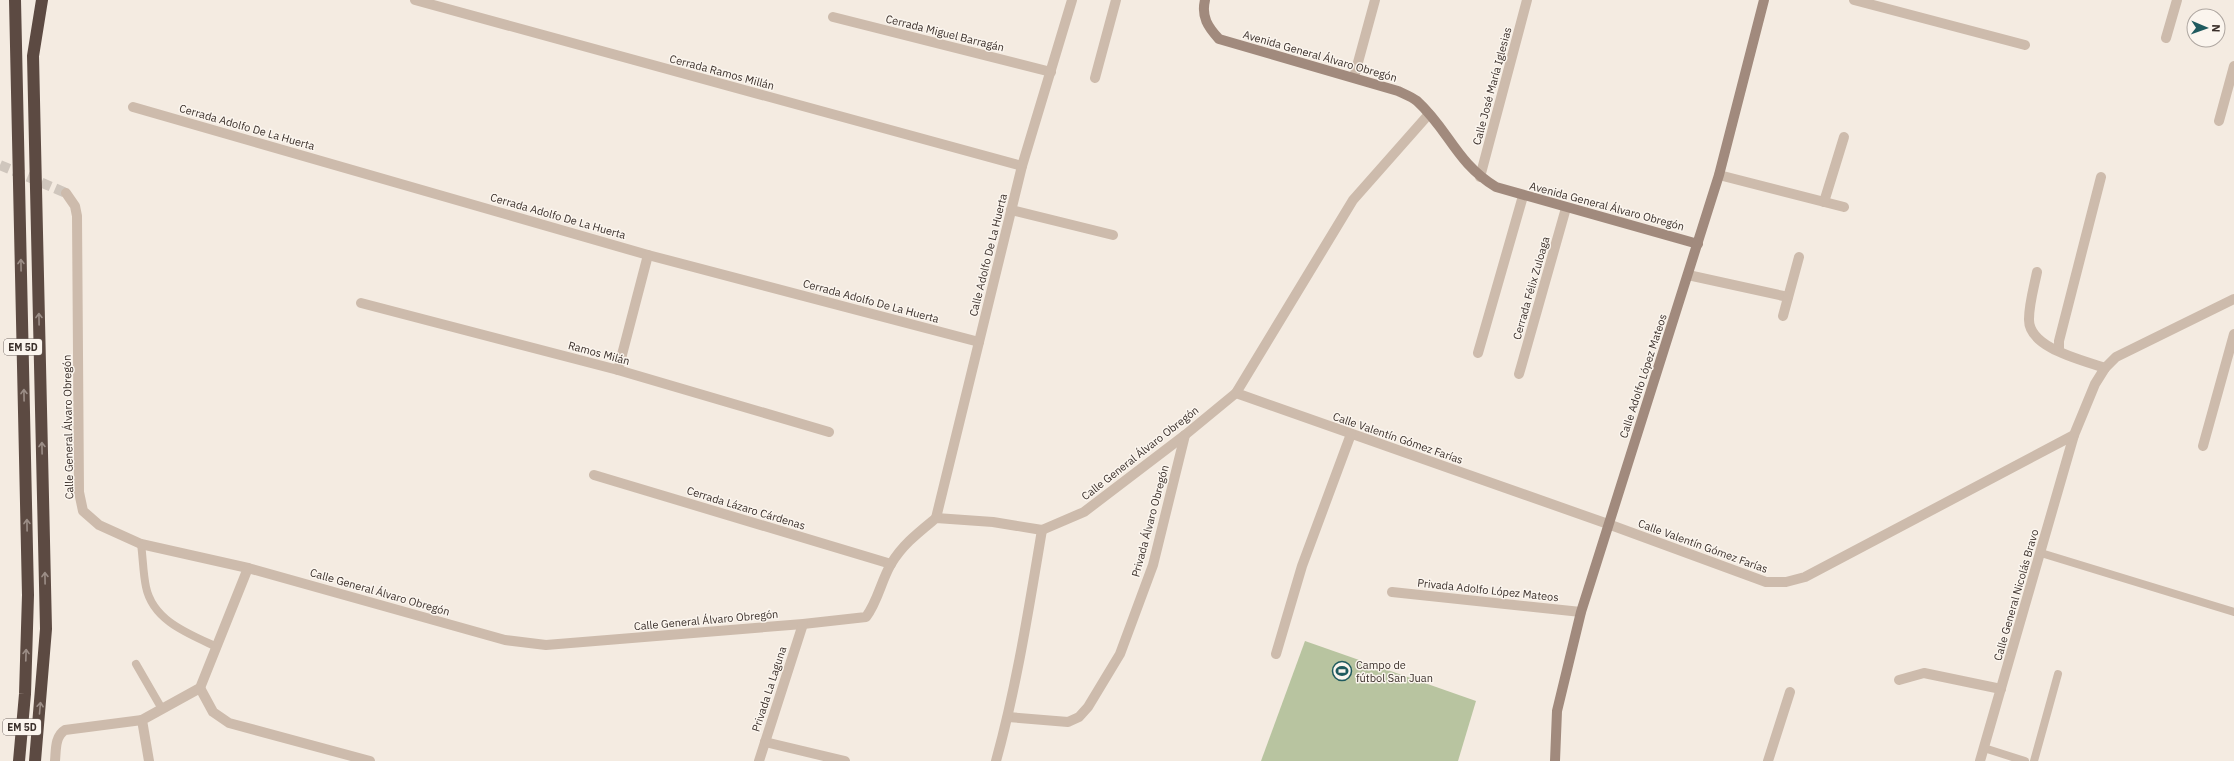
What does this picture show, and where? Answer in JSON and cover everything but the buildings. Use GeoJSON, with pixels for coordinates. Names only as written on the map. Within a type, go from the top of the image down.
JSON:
{"type":"FeatureCollection","features":[{"type":"Feature","properties":{"kind":"highway","name":"EM 5D"},"geometry":{"type":"LineString","coordinates":[[15,0],[28,594],[25,694],[20,761]]}},
{"type":"Feature","properties":{"kind":"highway"},"geometry":{"type":"LineString","coordinates":[[35,761],[46,629],[33,56],[42,0]]}},
{"type":"Feature","properties":{"kind":"main road","name":"Avenida General Álvaro Obregón"},"geometry":{"type":"LineString","coordinates":[[1205,0],[1203,8],[1207,26],[1219,39],[1398,90],[1416,100],[1429,114],[1463,161],[1480,177],[1496,187],[1523,196],[1698,244]]}},
{"type":"Feature","properties":{"kind":"main road","name":"Calle Adolfo López Mateos"},"geometry":{"type":"LineString","coordinates":[[1555,761],[1557,712],[1581,612],[1720,175],[1764,0]]}},
{"type":"Feature","properties":{"kind":"street","name":"Cerrada Ramos Millán"},"geometry":{"type":"LineString","coordinates":[[415,0],[1022,166]]}},
{"type":"Feature","properties":{"kind":"street","name":"Calle Adolfo De La Huerta"},"geometry":{"type":"LineString","coordinates":[[936,518],[1022,166],[1072,0]]}},
{"type":"Feature","properties":{"kind":"street"},"geometry":{"type":"LineString","coordinates":[[1095,78],[1116,0]]}},
{"type":"Feature","properties":{"kind":"street"},"geometry":{"type":"LineString","coordinates":[[1354,77],[1375,0]]}},
{"type":"Feature","properties":{"kind":"street","name":"Calle José María Iglesias"},"geometry":{"type":"LineString","coordinates":[[1480,177],[1526,0]]}},
{"type":"Feature","properties":{"kind":"street"},"geometry":{"type":"LineString","coordinates":[[1854,0],[2025,45]]}},
{"type":"Feature","properties":{"kind":"street"},"geometry":{"type":"LineString","coordinates":[[2166,38],[2177,0]]}},
{"type":"Feature","properties":{"kind":"street","name":"Cerrada Miguel Barragán"},"geometry":{"type":"LineString","coordinates":[[833,18],[1051,72]]}},
{"type":"Feature","properties":{"kind":"street"},"geometry":{"type":"LineString","coordinates":[[2219,121],[2234,66]]}},
{"type":"Feature","properties":{"kind":"street","name":"Cerrada Adolfo De La Huerta"},"geometry":{"type":"LineString","coordinates":[[133,107],[648,255],[979,342]]}},
{"type":"Feature","properties":{"kind":"street","name":"Calle General Álvaro Obregón"},"geometry":{"type":"LineString","coordinates":[[1042,530],[1084,512],[1185,435],[1236,393],[1353,200],[1429,114]]}},
{"type":"Feature","properties":{"kind":"street"},"geometry":{"type":"LineString","coordinates":[[1824,202],[1844,137]]}},
{"type":"Feature","properties":{"kind":"street"},"geometry":{"type":"LineString","coordinates":[[1720,175],[1844,207]]}},
{"type":"Feature","properties":{"kind":"street"},"geometry":{"type":"LineString","coordinates":[[2059,351],[2059,341],[2101,177]]}},
{"type":"Feature","properties":{"kind":"street","name":"Calle General Álvaro Obregón"},"geometry":{"type":"LineString","coordinates":[[66,193],[75,206],[77,216],[80,498],[83,511],[99,525],[141,544],[248,568],[505,640],[546,645],[803,624],[866,617],[871,610],[891,564],[908,541],[936,518]]}},
{"type":"Feature","properties":{"kind":"street"},"geometry":{"type":"LineString","coordinates":[[1478,353],[1523,196]]}},
{"type":"Feature","properties":{"kind":"street","name":"Cerrada Félix Zuloaga"},"geometry":{"type":"LineString","coordinates":[[1519,374],[1566,208]]}},
{"type":"Feature","properties":{"kind":"street"},"geometry":{"type":"LineString","coordinates":[[1011,210],[1113,235]]}},
{"type":"Feature","properties":{"kind":"street"},"geometry":{"type":"LineString","coordinates":[[618,370],[648,255]]}},
{"type":"Feature","properties":{"kind":"street"},"geometry":{"type":"LineString","coordinates":[[1783,316],[1799,257]]}},
{"type":"Feature","properties":{"kind":"street"},"geometry":{"type":"LineString","coordinates":[[2037,272],[2028,319],[2031,332],[2047,347],[2105,368]]}},
{"type":"Feature","properties":{"kind":"street"},"geometry":{"type":"LineString","coordinates":[[1688,275],[1788,297]]}},
{"type":"Feature","properties":{"kind":"street"},"geometry":{"type":"LineString","coordinates":[[2074,435],[2095,384],[2105,368],[2116,358],[2234,299]]}},
{"type":"Feature","properties":{"kind":"street","name":"Ramos Milán"},"geometry":{"type":"LineString","coordinates":[[361,303],[618,370],[829,432]]}},
{"type":"Feature","properties":{"kind":"street"},"geometry":{"type":"LineString","coordinates":[[2203,446],[2234,334]]}},
{"type":"Feature","properties":{"kind":"street","name":"Calle Valentín Gómez Farías"},"geometry":{"type":"LineString","coordinates":[[1236,393],[1608,524],[1766,582],[1786,582],[1805,577],[2074,435]]}},
{"type":"Feature","properties":{"kind":"street"},"geometry":{"type":"LineString","coordinates":[[1276,654],[1302,566],[1351,434]]}},
{"type":"Feature","properties":{"kind":"street","name":"Privada Álvaro Obregón"},"geometry":{"type":"LineString","coordinates":[[1008,717],[1068,722],[1080,717],[1088,707],[1120,654],[1153,565],[1185,435]]}},
{"type":"Feature","properties":{"kind":"street","name":"Calle General Nicolás Bravo"},"geometry":{"type":"LineString","coordinates":[[1980,761],[2074,435]]}},
{"type":"Feature","properties":{"kind":"street","name":"Cerrada Lázaro Cárdenas"},"geometry":{"type":"LineString","coordinates":[[594,475],[891,564]]}},
{"type":"Feature","properties":{"kind":"street"},"geometry":{"type":"LineString","coordinates":[[936,518],[994,522],[1042,530],[1008,717],[996,761]]}},
{"type":"Feature","properties":{"kind":"street"},"geometry":{"type":"LineString","coordinates":[[55,761],[58,738],[60,733],[65,730],[142,720],[200,688],[248,568]]}},
{"type":"Feature","properties":{"kind":"street","name":"Privada Adolfo López Mateos"},"geometry":{"type":"LineString","coordinates":[[1392,592],[1581,612]]}},
{"type":"Feature","properties":{"kind":"street","name":"Privada La Laguna"},"geometry":{"type":"LineString","coordinates":[[759,761],[803,624]]}},
{"type":"Feature","properties":{"kind":"street"},"geometry":{"type":"LineString","coordinates":[[1899,680],[1924,673],[2001,689]]}},
{"type":"Feature","properties":{"kind":"street"},"geometry":{"type":"LineString","coordinates":[[200,688],[213,712],[229,723],[370,761]]}},
{"type":"Feature","properties":{"kind":"street"},"geometry":{"type":"LineString","coordinates":[[1768,761],[1790,692]]}},
{"type":"Feature","properties":{"kind":"street"},"geometry":{"type":"LineString","coordinates":[[142,720],[149,761]]}},
{"type":"Feature","properties":{"kind":"street"},"geometry":{"type":"LineString","coordinates":[[765,742],[845,761]]}},
{"type":"Feature","properties":{"kind":"lane"},"geometry":{"type":"LineString","coordinates":[[141,544],[146,589],[157,610],[176,628],[217,647]]}},
{"type":"Feature","properties":{"kind":"lane"},"geometry":{"type":"LineString","coordinates":[[2041,552],[2234,612]]}},
{"type":"Feature","properties":{"kind":"lane"},"geometry":{"type":"LineString","coordinates":[[136,664],[162,709]]}},
{"type":"Feature","properties":{"kind":"lane"},"geometry":{"type":"LineString","coordinates":[[2034,761],[2058,674]]}},
{"type":"Feature","properties":{"kind":"lane"},"geometry":{"type":"LineString","coordinates":[[1984,748],[2025,761]]}},
{"type":"Feature","properties":{"kind":"green space","name":"Campo de fútbol San Juan"},"geometry":{"type":"Polygon","coordinates":[[[1305,641],[1476,701],[1458,761],[1261,761],[1305,641]]]}},
{"type":"Feature","properties":{"kind":"tunnel"},"geometry":{"type":"LineString","coordinates":[[0,165],[66,193]]}},
{"type":"Feature","properties":{"kind":"place","name":"Campo de fútbol San Juan"},"geometry":{"type":"Point","coordinates":[1342,671]}}]}
